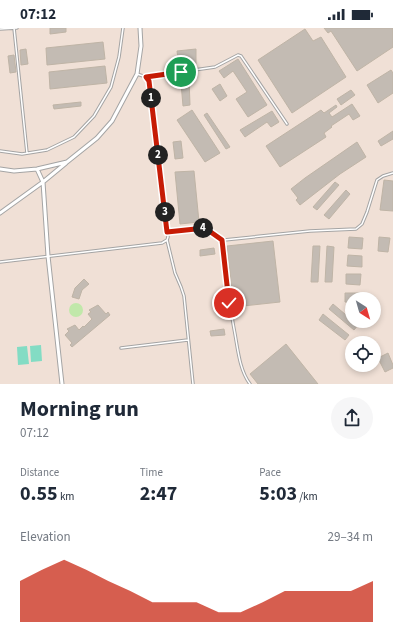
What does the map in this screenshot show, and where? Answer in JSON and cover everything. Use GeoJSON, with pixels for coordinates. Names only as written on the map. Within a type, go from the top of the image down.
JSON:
{"type":"FeatureCollection","features":[{"type":"Feature","properties":{"kind":"street"},"geometry":{"type":"LineString","coordinates":[[0,213],[97,138],[112,121],[138,74],[141,46],[140,28]]}},
{"type":"Feature","properties":{"kind":"street"},"geometry":{"type":"LineString","coordinates":[[0,169],[14,171],[37,169],[67,162]]}},
{"type":"Feature","properties":{"kind":"street"},"geometry":{"type":"LineString","coordinates":[[37,169],[42,182],[48,256],[62,384]]}},
{"type":"Feature","properties":{"kind":"lane"},"geometry":{"type":"LineString","coordinates":[[0,29],[16,28],[28,153]]}},
{"type":"Feature","properties":{"kind":"lane"},"geometry":{"type":"LineString","coordinates":[[0,151],[28,153],[47,150],[74,137],[94,116],[111,88],[120,57],[123,28]]}},
{"type":"Feature","properties":{"kind":"lane"},"geometry":{"type":"LineString","coordinates":[[138,74],[146,77],[215,67],[238,54],[241,56],[287,124]]}},
{"type":"Feature","properties":{"kind":"lane"},"geometry":{"type":"LineString","coordinates":[[146,77],[149,81],[167,240],[174,273],[184,296],[193,384]]}},
{"type":"Feature","properties":{"kind":"lane"},"geometry":{"type":"LineString","coordinates":[[167,232],[205,228],[222,240],[356,229],[362,224],[377,180],[382,176],[393,173]]}},
{"type":"Feature","properties":{"kind":"lane"},"geometry":{"type":"LineString","coordinates":[[0,262],[162,243],[167,240]]}},
{"type":"Feature","properties":{"kind":"lane"},"geometry":{"type":"LineString","coordinates":[[222,240],[229,303],[239,359],[250,384]]}},
{"type":"Feature","properties":{"kind":"lane"},"geometry":{"type":"LineString","coordinates":[[121,348],[188,340]]}},
{"type":"Feature","properties":{"kind":"shaded area"},"geometry":{"type":"Polygon","coordinates":[[[0,28],[393,28],[393,384],[0,384],[0,28]]]}},
{"type":"Feature","properties":{"kind":"green space"},"geometry":{"type":"Polygon","coordinates":[[[73,303],[79,303],[83,307],[83,313],[79,317],[73,317],[69,313],[69,307],[73,303]]]}},
{"type":"Feature","properties":{"kind":"green space"},"geometry":{"type":"Polygon","coordinates":[[[41,345],[42,361],[31,362],[30,346],[41,345]]]}},
{"type":"Feature","properties":{"kind":"green space"},"geometry":{"type":"Polygon","coordinates":[[[27,346],[29,364],[18,365],[17,347],[27,346]]]}},
{"type":"Feature","properties":{"kind":"building"},"geometry":{"type":"Polygon","coordinates":[[[50,28],[66,28],[66,32],[50,34],[50,28]]]}},
{"type":"Feature","properties":{"kind":"building"},"geometry":{"type":"Polygon","coordinates":[[[324,28],[393,28],[393,47],[357,71],[331,31],[328,33],[324,28]]]}},
{"type":"Feature","properties":{"kind":"building"},"geometry":{"type":"Polygon","coordinates":[[[305,29],[313,41],[321,37],[346,77],[292,113],[258,60],[305,29]]]}},
{"type":"Feature","properties":{"kind":"building"},"geometry":{"type":"Polygon","coordinates":[[[103,42],[105,59],[47,65],[46,48],[103,42]]]}},
{"type":"Feature","properties":{"kind":"building"},"geometry":{"type":"Polygon","coordinates":[[[26,49],[28,64],[21,65],[20,50],[26,49]]]}},
{"type":"Feature","properties":{"kind":"building"},"geometry":{"type":"Polygon","coordinates":[[[196,49],[196,64],[179,66],[177,51],[196,49]]]}},
{"type":"Feature","properties":{"kind":"building"},"geometry":{"type":"Polygon","coordinates":[[[14,55],[16,72],[10,73],[8,56],[14,55]]]}},
{"type":"Feature","properties":{"kind":"building"},"geometry":{"type":"Polygon","coordinates":[[[238,59],[267,105],[248,117],[236,99],[247,92],[233,71],[224,78],[219,71],[238,59]]]}},
{"type":"Feature","properties":{"kind":"building"},"geometry":{"type":"Polygon","coordinates":[[[105,66],[107,83],[50,89],[49,72],[105,66]]]}},
{"type":"Feature","properties":{"kind":"building"},"geometry":{"type":"Polygon","coordinates":[[[391,70],[393,73],[393,93],[378,103],[367,85],[391,70]]]}},
{"type":"Feature","properties":{"kind":"building"},"geometry":{"type":"Polygon","coordinates":[[[189,78],[190,105],[183,106],[181,83],[170,84],[169,79],[189,78]]]}},
{"type":"Feature","properties":{"kind":"building"},"geometry":{"type":"Polygon","coordinates":[[[220,84],[227,96],[220,101],[212,89],[220,84]]]}},
{"type":"Feature","properties":{"kind":"building"},"geometry":{"type":"Polygon","coordinates":[[[351,90],[355,95],[341,105],[337,99],[351,90]]]}},
{"type":"Feature","properties":{"kind":"building"},"geometry":{"type":"Polygon","coordinates":[[[81,102],[81,106],[54,109],[53,105],[81,102]]]}},
{"type":"Feature","properties":{"kind":"building"},"geometry":{"type":"Polygon","coordinates":[[[352,104],[360,116],[353,120],[349,114],[331,126],[332,127],[324,133],[326,137],[280,167],[266,146],[321,110],[324,113],[336,105],[337,107],[329,113],[332,117],[352,104]]]}},
{"type":"Feature","properties":{"kind":"building"},"geometry":{"type":"Polygon","coordinates":[[[192,110],[220,153],[205,162],[177,120],[192,110]]]}},
{"type":"Feature","properties":{"kind":"building"},"geometry":{"type":"Polygon","coordinates":[[[272,111],[279,122],[271,127],[267,122],[245,137],[240,130],[272,111]]]}},
{"type":"Feature","properties":{"kind":"building"},"geometry":{"type":"Polygon","coordinates":[[[207,113],[230,147],[226,149],[204,115],[207,113]]]}},
{"type":"Feature","properties":{"kind":"building"},"geometry":{"type":"Polygon","coordinates":[[[393,131],[393,139],[381,146],[378,141],[393,131]]]}},
{"type":"Feature","properties":{"kind":"building"},"geometry":{"type":"Polygon","coordinates":[[[181,141],[183,158],[175,159],[173,142],[181,141]]]}},
{"type":"Feature","properties":{"kind":"building"},"geometry":{"type":"Polygon","coordinates":[[[357,142],[366,157],[340,174],[300,205],[296,200],[298,198],[291,189],[357,142]]]}},
{"type":"Feature","properties":{"kind":"building"},"geometry":{"type":"Polygon","coordinates":[[[194,171],[199,222],[180,224],[175,172],[194,171]]]}},
{"type":"Feature","properties":{"kind":"building"},"geometry":{"type":"Polygon","coordinates":[[[384,180],[393,181],[393,211],[380,210],[384,180]]]}},
{"type":"Feature","properties":{"kind":"building"},"geometry":{"type":"Polygon","coordinates":[[[335,182],[339,185],[317,210],[313,207],[335,182]]]}},
{"type":"Feature","properties":{"kind":"building"},"geometry":{"type":"Polygon","coordinates":[[[346,190],[350,194],[329,219],[324,215],[346,190]]]}},
{"type":"Feature","properties":{"kind":"building"},"geometry":{"type":"Polygon","coordinates":[[[349,237],[363,238],[362,249],[348,248],[349,237]]]}},
{"type":"Feature","properties":{"kind":"building"},"geometry":{"type":"Polygon","coordinates":[[[379,237],[390,238],[388,252],[378,251],[379,237]]]}},
{"type":"Feature","properties":{"kind":"building"},"geometry":{"type":"Polygon","coordinates":[[[273,241],[280,302],[234,307],[227,246],[273,241]]]}},
{"type":"Feature","properties":{"kind":"building"},"geometry":{"type":"Polygon","coordinates":[[[313,246],[320,246],[318,282],[311,282],[313,246]]]}},
{"type":"Feature","properties":{"kind":"building"},"geometry":{"type":"Polygon","coordinates":[[[327,246],[334,247],[332,282],[325,282],[327,246]]]}},
{"type":"Feature","properties":{"kind":"building"},"geometry":{"type":"Polygon","coordinates":[[[214,248],[215,254],[200,256],[200,250],[214,248]]]}},
{"type":"Feature","properties":{"kind":"building"},"geometry":{"type":"Polygon","coordinates":[[[348,255],[362,256],[362,267],[347,266],[348,255]]]}},
{"type":"Feature","properties":{"kind":"building"},"geometry":{"type":"Polygon","coordinates":[[[346,274],[361,274],[360,285],[346,284],[346,274]]]}},
{"type":"Feature","properties":{"kind":"building"},"geometry":{"type":"Polygon","coordinates":[[[84,279],[89,284],[82,290],[79,299],[72,297],[75,288],[84,279]]]}},
{"type":"Feature","properties":{"kind":"building"},"geometry":{"type":"Polygon","coordinates":[[[333,304],[345,314],[345,322],[329,309],[333,304]]]}},
{"type":"Feature","properties":{"kind":"building"},"geometry":{"type":"Polygon","coordinates":[[[98,305],[106,314],[108,312],[110,315],[72,347],[70,345],[72,343],[65,335],[69,331],[67,329],[75,325],[79,330],[83,326],[84,327],[92,319],[88,314],[91,312],[89,310],[98,305]]]}},
{"type":"Feature","properties":{"kind":"building"},"geometry":{"type":"Polygon","coordinates":[[[323,314],[349,335],[345,336],[345,340],[319,320],[323,314]]]}},
{"type":"Feature","properties":{"kind":"building"},"geometry":{"type":"Polygon","coordinates":[[[224,329],[225,335],[211,336],[210,331],[224,329]]]}},
{"type":"Feature","properties":{"kind":"building"},"geometry":{"type":"Polygon","coordinates":[[[286,344],[318,384],[258,384],[250,374],[286,344]]]}},
{"type":"Feature","properties":{"kind":"building"},"geometry":{"type":"Polygon","coordinates":[[[388,353],[393,368],[385,372],[381,364],[381,356],[388,353]]]}},
{"type":"Feature","properties":{"kind":"route"},"geometry":{"type":"LineString","coordinates":[[181,72],[146,77],[149,81],[167,232],[205,228],[222,240],[229,303]]}}]}
